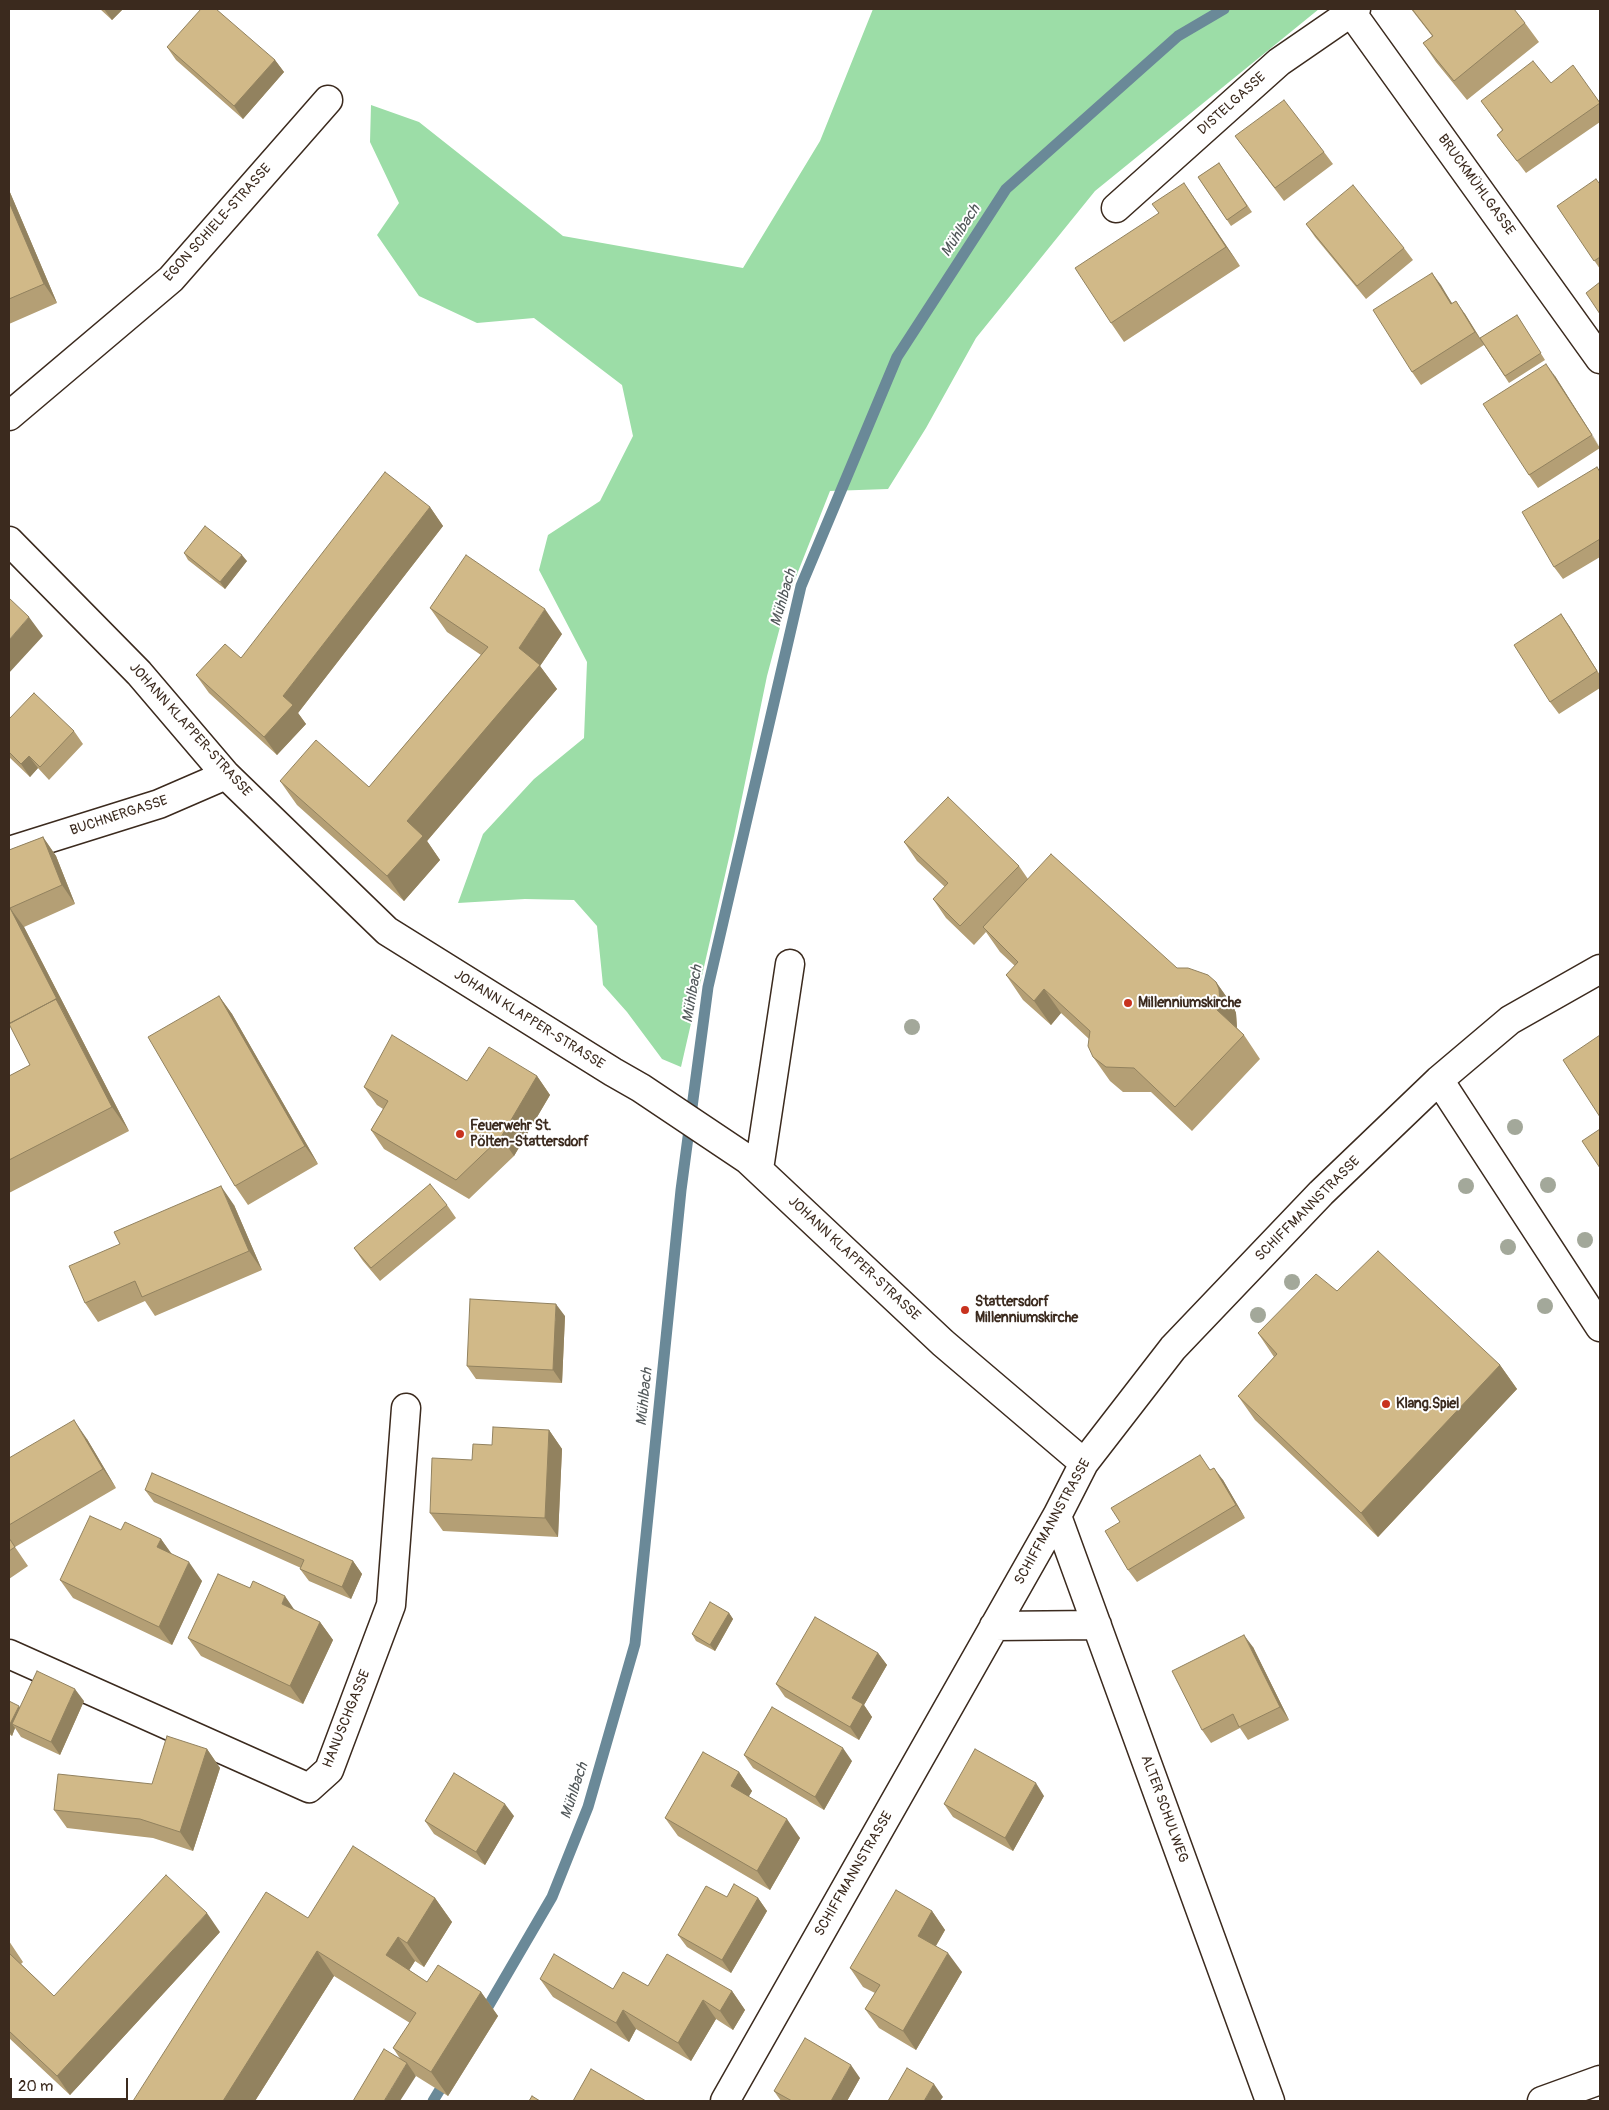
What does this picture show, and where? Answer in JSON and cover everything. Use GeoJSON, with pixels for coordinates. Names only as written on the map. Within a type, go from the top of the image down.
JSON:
{"type":"FeatureCollection","features":[{"type":"Feature","properties":{"kind":"street","name":"DISTELGASSE"},"geometry":{"type":"LineString","coordinates":[[1116,208],[1279,62],[1353,10]]}},
{"type":"Feature","properties":{"kind":"street","name":"BRUCKMÜHLGASSE"},"geometry":{"type":"LineString","coordinates":[[1353,10],[1600,359]]}},
{"type":"Feature","properties":{"kind":"street","name":"EGON SCHIELE-STRASSE"},"geometry":{"type":"LineString","coordinates":[[9,416],[170,279],[328,100]]}},
{"type":"Feature","properties":{"kind":"street","name":"JOHANN KLAPPER-STRASSE"},"geometry":{"type":"LineString","coordinates":[[9,541],[139,673],[226,775],[387,931],[641,1088],[753,1164],[943,1343],[1084,1463]]}},
{"type":"Feature","properties":{"kind":"street","name":"BUCHNERGASSE"},"geometry":{"type":"LineString","coordinates":[[9,851],[159,804],[226,775]]}},
{"type":"Feature","properties":{"kind":"street"},"geometry":{"type":"LineString","coordinates":[[753,1164],[790,964]]}},
{"type":"Feature","properties":{"kind":"street","name":"SCHIFFMANNSTRASSE"},"geometry":{"type":"LineString","coordinates":[[725,2101],[1057,1516],[1084,1463],[1173,1348],[1321,1193],[1439,1080],[1510,1020],[1600,969]]}},
{"type":"Feature","properties":{"kind":"street"},"geometry":{"type":"LineString","coordinates":[[1439,1080],[1600,1327]]}},
{"type":"Feature","properties":{"kind":"street","name":"HANUSCHGASSE"},"geometry":{"type":"LineString","coordinates":[[9,1654],[308,1788],[330,1770],[391,1605],[406,1408]]}},
{"type":"Feature","properties":{"kind":"street","name":"ALTER SCHULWEG"},"geometry":{"type":"LineString","coordinates":[[1057,1516],[1270,2101]]}},
{"type":"Feature","properties":{"kind":"street"},"geometry":{"type":"LineString","coordinates":[[994,1626],[1097,1625]]}},
{"type":"Feature","properties":{"kind":"street"},"geometry":{"type":"LineString","coordinates":[[1542,2101],[1600,2080]]}},
{"type":"Feature","properties":{"kind":"green space"},"geometry":{"type":"Polygon","coordinates":[[[873,9],[1319,9],[1095,191],[976,338],[926,428],[888,489],[830,491],[788,597],[767,676],[734,836],[681,1067],[662,1059],[627,1012],[603,985],[597,926],[574,900],[525,899],[458,903],[483,834],[534,779],[584,738],[587,662],[539,570],[548,535],[600,501],[633,436],[622,385],[534,318],[477,323],[419,296],[377,235],[399,203],[370,142],[371,105],[419,122],[563,236],[743,268],[820,141],[873,9]]]}},
{"type":"Feature","properties":{"kind":"building"},"geometry":{"type":"Polygon","coordinates":[[[201,9],[216,9],[275,60],[234,106],[167,47],[201,9]]]}},
{"type":"Feature","properties":{"kind":"building"},"geometry":{"type":"Polygon","coordinates":[[[1412,9],[1514,9],[1525,23],[1454,81],[1423,43],[1433,36],[1412,9]]]}},
{"type":"Feature","properties":{"kind":"building"},"geometry":{"type":"Polygon","coordinates":[[[1533,61],[1551,83],[1573,65],[1600,103],[1517,161],[1497,135],[1503,130],[1481,101],[1533,61]]]}},
{"type":"Feature","properties":{"kind":"building"},"geometry":{"type":"Polygon","coordinates":[[[1284,100],[1324,152],[1275,188],[1235,136],[1284,100]]]}},
{"type":"Feature","properties":{"kind":"building"},"geometry":{"type":"Polygon","coordinates":[[[1219,163],[1247,206],[1227,220],[1198,177],[1219,163]]]}},
{"type":"Feature","properties":{"kind":"building"},"geometry":{"type":"Polygon","coordinates":[[[1596,179],[1600,183],[1600,257],[1594,261],[1557,206],[1596,179]]]}},
{"type":"Feature","properties":{"kind":"building"},"geometry":{"type":"Polygon","coordinates":[[[1184,183],[1226,247],[1111,323],[1075,268],[1159,213],[1152,204],[1184,183]]]}},
{"type":"Feature","properties":{"kind":"building"},"geometry":{"type":"Polygon","coordinates":[[[1353,185],[1404,248],[1357,286],[1306,224],[1353,185]]]}},
{"type":"Feature","properties":{"kind":"building"},"geometry":{"type":"Polygon","coordinates":[[[9,202],[44,284],[9,299],[9,202]]]}},
{"type":"Feature","properties":{"kind":"building"},"geometry":{"type":"Polygon","coordinates":[[[1432,273],[1451,304],[1456,301],[1475,332],[1412,372],[1373,310],[1432,273]]]}},
{"type":"Feature","properties":{"kind":"building"},"geometry":{"type":"Polygon","coordinates":[[[1600,282],[1600,314],[1586,293],[1600,282]]]}},
{"type":"Feature","properties":{"kind":"building"},"geometry":{"type":"Polygon","coordinates":[[[1517,315],[1541,353],[1505,376],[1480,338],[1517,315]]]}},
{"type":"Feature","properties":{"kind":"building"},"geometry":{"type":"Polygon","coordinates":[[[1546,364],[1592,435],[1529,475],[1483,404],[1546,364]]]}},
{"type":"Feature","properties":{"kind":"building"},"geometry":{"type":"Polygon","coordinates":[[[1597,467],[1600,472],[1600,539],[1554,567],[1522,512],[1597,467]]]}},
{"type":"Feature","properties":{"kind":"building"},"geometry":{"type":"Polygon","coordinates":[[[385,472],[430,507],[283,696],[293,705],[264,737],[196,675],[225,644],[241,658],[385,472]]]}},
{"type":"Feature","properties":{"kind":"building"},"geometry":{"type":"Polygon","coordinates":[[[205,526],[242,555],[220,582],[184,553],[205,526]]]}},
{"type":"Feature","properties":{"kind":"building"},"geometry":{"type":"Polygon","coordinates":[[[466,555],[545,609],[519,648],[540,665],[407,821],[423,836],[387,876],[280,781],[316,740],[369,787],[488,647],[430,608],[466,555]]]}},
{"type":"Feature","properties":{"kind":"building"},"geometry":{"type":"Polygon","coordinates":[[[9,598],[29,617],[9,640],[9,598]]]}},
{"type":"Feature","properties":{"kind":"building"},"geometry":{"type":"Polygon","coordinates":[[[1561,614],[1597,671],[1550,702],[1514,645],[1561,614]]]}},
{"type":"Feature","properties":{"kind":"building"},"geometry":{"type":"Polygon","coordinates":[[[34,693],[74,731],[40,767],[29,756],[21,764],[9,752],[9,719],[34,693]]]}},
{"type":"Feature","properties":{"kind":"building"},"geometry":{"type":"Polygon","coordinates":[[[948,797],[1019,866],[960,926],[933,899],[948,883],[904,842],[948,797]]]}},
{"type":"Feature","properties":{"kind":"building"},"geometry":{"type":"Polygon","coordinates":[[[43,837],[62,885],[10,908],[60,1005],[56,999],[10,1023],[9,850],[43,837]]]}},
{"type":"Feature","properties":{"kind":"building","name":"Millenniumskirche"},"geometry":{"type":"Polygon","coordinates":[[[1051,854],[1177,968],[1188,968],[1208,975],[1216,982],[1219,989],[1220,1004],[1217,1010],[1244,1035],[1175,1107],[1134,1068],[1106,1067],[1093,1057],[1088,1046],[1090,1031],[1044,989],[1034,1001],[1006,975],[1018,962],[983,927],[1051,854]]]}},
{"type":"Feature","properties":{"kind":"building"},"geometry":{"type":"Polygon","coordinates":[[[219,996],[305,1146],[235,1186],[148,1037],[219,996]]]}},
{"type":"Feature","properties":{"kind":"building"},"geometry":{"type":"Polygon","coordinates":[[[56,999],[112,1107],[9,1160],[9,1076],[30,1065],[9,1024],[56,999]]]}},
{"type":"Feature","properties":{"kind":"building","name":"Feuerwehr St. Pölten-Stattersdorf"},"geometry":{"type":"Polygon","coordinates":[[[392,1035],[467,1081],[489,1047],[537,1076],[501,1137],[456,1180],[371,1130],[388,1101],[364,1087],[392,1035]]]}},
{"type":"Feature","properties":{"kind":"building"},"geometry":{"type":"Polygon","coordinates":[[[1600,1035],[1600,1117],[1563,1060],[1600,1035]]]}},
{"type":"Feature","properties":{"kind":"building"},"geometry":{"type":"Polygon","coordinates":[[[1600,1129],[1600,1168],[1582,1141],[1600,1129]]]}},
{"type":"Feature","properties":{"kind":"building"},"geometry":{"type":"Polygon","coordinates":[[[430,1184],[447,1205],[371,1268],[354,1248],[430,1184]]]}},
{"type":"Feature","properties":{"kind":"building"},"geometry":{"type":"Polygon","coordinates":[[[221,1186],[249,1251],[142,1297],[135,1281],[85,1303],[69,1266],[120,1244],[114,1232],[221,1186]]]}},
{"type":"Feature","properties":{"kind":"building","name":"Klang.Spiel"},"geometry":{"type":"Polygon","coordinates":[[[1378,1251],[1500,1365],[1361,1513],[1238,1396],[1277,1354],[1258,1333],[1316,1274],[1337,1291],[1378,1251]]]}},
{"type":"Feature","properties":{"kind":"building"},"geometry":{"type":"Polygon","coordinates":[[[470,1299],[556,1304],[553,1370],[467,1366],[470,1299]]]}},
{"type":"Feature","properties":{"kind":"building"},"geometry":{"type":"Polygon","coordinates":[[[74,1420],[103,1469],[9,1525],[9,1458],[74,1420]]]}},
{"type":"Feature","properties":{"kind":"building"},"geometry":{"type":"Polygon","coordinates":[[[493,1427],[549,1430],[545,1518],[430,1513],[432,1458],[472,1460],[473,1444],[492,1445],[493,1427]]]}},
{"type":"Feature","properties":{"kind":"building"},"geometry":{"type":"Polygon","coordinates":[[[1200,1455],[1210,1470],[1214,1468],[1236,1505],[1128,1570],[1105,1531],[1120,1522],[1111,1508],[1200,1455]]]}},
{"type":"Feature","properties":{"kind":"building"},"geometry":{"type":"Polygon","coordinates":[[[152,1473],[353,1561],[342,1587],[300,1569],[304,1560],[145,1490],[152,1473]]]}},
{"type":"Feature","properties":{"kind":"building"},"geometry":{"type":"Polygon","coordinates":[[[90,1516],[121,1530],[125,1522],[161,1539],[157,1547],[189,1562],[159,1627],[60,1580],[90,1516]]]}},
{"type":"Feature","properties":{"kind":"building"},"geometry":{"type":"Polygon","coordinates":[[[9,1538],[15,1547],[9,1551],[9,1538]]]}},
{"type":"Feature","properties":{"kind":"building"},"geometry":{"type":"Polygon","coordinates":[[[218,1574],[250,1588],[253,1581],[285,1596],[282,1604],[320,1622],[290,1686],[188,1638],[218,1574]]]}},
{"type":"Feature","properties":{"kind":"building"},"geometry":{"type":"Polygon","coordinates":[[[710,1602],[729,1613],[710,1645],[692,1634],[710,1602]]]}},
{"type":"Feature","properties":{"kind":"building"},"geometry":{"type":"Polygon","coordinates":[[[815,1617],[878,1653],[852,1698],[863,1704],[850,1727],[776,1684],[815,1617]]]}},
{"type":"Feature","properties":{"kind":"building"},"geometry":{"type":"Polygon","coordinates":[[[1244,1635],[1280,1707],[1239,1727],[1233,1714],[1202,1730],[1172,1671],[1244,1635]]]}},
{"type":"Feature","properties":{"kind":"building"},"geometry":{"type":"Polygon","coordinates":[[[37,1671],[75,1689],[51,1742],[12,1724],[37,1671]]]}},
{"type":"Feature","properties":{"kind":"building"},"geometry":{"type":"Polygon","coordinates":[[[9,1701],[19,1706],[9,1726],[9,1701]]]}},
{"type":"Feature","properties":{"kind":"building"},"geometry":{"type":"Polygon","coordinates":[[[772,1707],[843,1748],[815,1797],[744,1755],[772,1707]]]}},
{"type":"Feature","properties":{"kind":"building"},"geometry":{"type":"Polygon","coordinates":[[[167,1736],[207,1749],[180,1832],[140,1819],[54,1810],[58,1774],[152,1784],[167,1736]]]}},
{"type":"Feature","properties":{"kind":"building"},"geometry":{"type":"Polygon","coordinates":[[[975,1749],[1036,1783],[1005,1838],[944,1804],[975,1749]]]}},
{"type":"Feature","properties":{"kind":"building"},"geometry":{"type":"Polygon","coordinates":[[[703,1752],[739,1772],[731,1786],[787,1819],[757,1871],[665,1818],[703,1752]]]}},
{"type":"Feature","properties":{"kind":"building"},"geometry":{"type":"Polygon","coordinates":[[[454,1773],[505,1804],[476,1852],[425,1821],[454,1773]]]}},
{"type":"Feature","properties":{"kind":"building"},"geometry":{"type":"Polygon","coordinates":[[[353,1846],[435,1898],[407,1943],[398,1937],[386,1955],[427,1982],[438,1965],[481,1992],[431,2072],[393,2048],[416,2013],[317,1951],[223,2101],[133,2101],[266,1892],[308,1918],[353,1846]]]}},
{"type":"Feature","properties":{"kind":"building"},"geometry":{"type":"Polygon","coordinates":[[[166,1875],[207,1913],[57,2076],[9,2031],[9,1953],[54,1996],[166,1875]]]}},
{"type":"Feature","properties":{"kind":"building"},"geometry":{"type":"Polygon","coordinates":[[[734,1884],[758,1898],[722,1960],[678,1935],[706,1886],[727,1897],[734,1884]]]}},
{"type":"Feature","properties":{"kind":"building"},"geometry":{"type":"Polygon","coordinates":[[[896,1890],[932,1911],[918,1936],[948,1953],[903,2031],[865,2009],[880,1985],[850,1968],[896,1890]]]}},
{"type":"Feature","properties":{"kind":"building"},"geometry":{"type":"Polygon","coordinates":[[[554,1954],[613,1989],[623,1972],[648,1986],[667,1954],[732,1991],[720,2011],[703,2000],[678,2043],[623,2010],[616,2023],[540,1979],[554,1954]]]}},
{"type":"Feature","properties":{"kind":"building"},"geometry":{"type":"Polygon","coordinates":[[[805,2038],[851,2065],[831,2101],[792,2101],[774,2091],[805,2038]]]}},
{"type":"Feature","properties":{"kind":"building"},"geometry":{"type":"Polygon","coordinates":[[[384,2049],[407,2063],[384,2101],[353,2101],[384,2049]]]}},
{"type":"Feature","properties":{"kind":"building"},"geometry":{"type":"Polygon","coordinates":[[[907,2068],[934,2084],[924,2101],[888,2101],[907,2068]]]}},
{"type":"Feature","properties":{"kind":"building"},"geometry":{"type":"Polygon","coordinates":[[[591,2069],[646,2101],[573,2101],[591,2069]]]}},
{"type":"Feature","properties":{"kind":"building"},"geometry":{"type":"Polygon","coordinates":[[[532,2096],[540,2101],[529,2101],[532,2096]]]}},
{"type":"Feature","properties":{"kind":"waterway","name":"Mühlbach"},"geometry":{"type":"LineString","coordinates":[[482,2017],[552,1897],[588,1807],[635,1644],[681,1190],[708,987],[801,586],[897,357],[1006,189],[1178,36],[1224,9]]}},
{"type":"Feature","properties":{"kind":"waterway","name":"Mühlbach"},"geometry":{"type":"LineString","coordinates":[[433,2101],[447,2078]]}},
{"type":"Feature","properties":{"kind":"place","name":"Millenniumskirche"},"geometry":{"type":"Point","coordinates":[1128,1003]}},
{"type":"Feature","properties":{"kind":"place","name":"Feuerwehr St. Pölten-Stattersdorf"},"geometry":{"type":"Point","coordinates":[460,1134]}},
{"type":"Feature","properties":{"kind":"place","name":"Stattersdorf Millenniumskirche"},"geometry":{"type":"Point","coordinates":[965,1310]}},
{"type":"Feature","properties":{"kind":"place","name":"Klang.Spiel"},"geometry":{"type":"Point","coordinates":[1386,1404]}}]}
